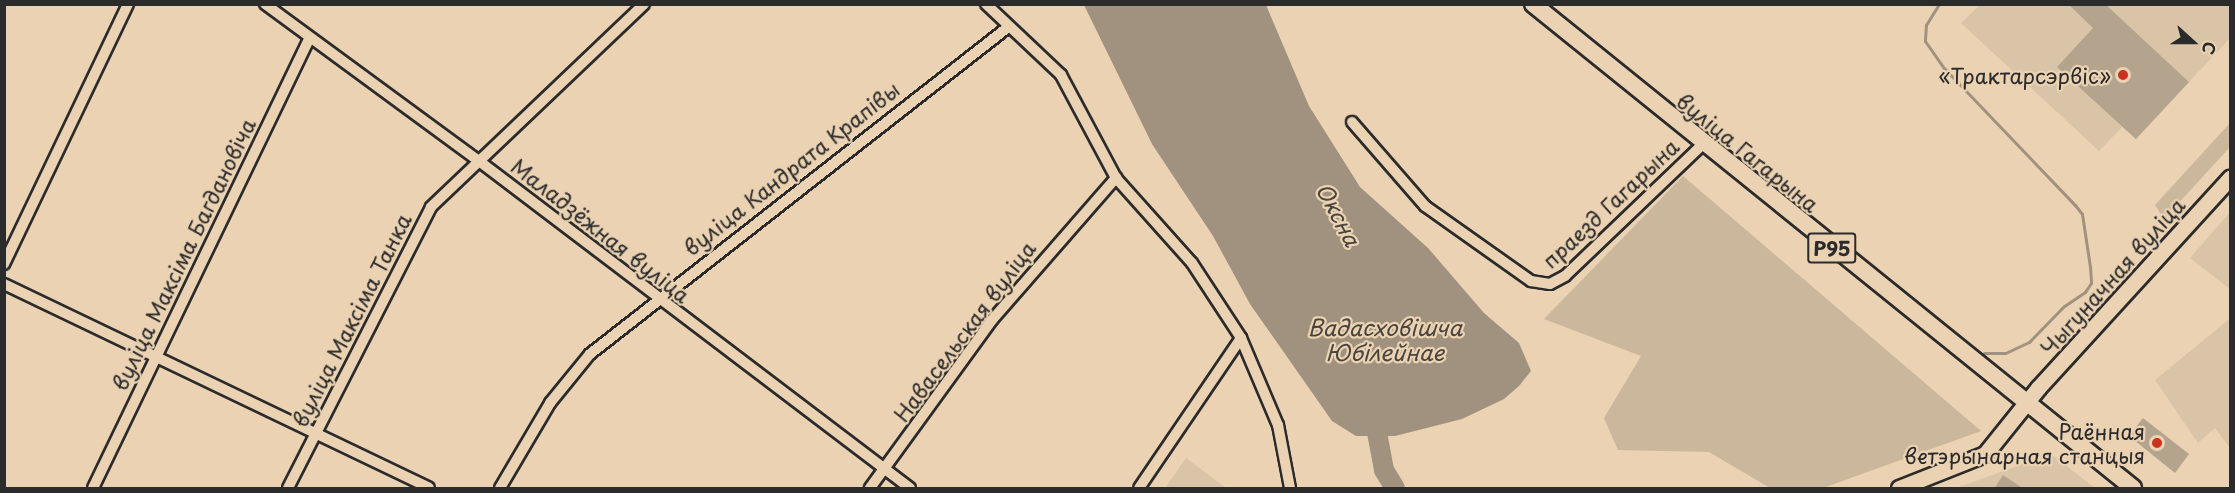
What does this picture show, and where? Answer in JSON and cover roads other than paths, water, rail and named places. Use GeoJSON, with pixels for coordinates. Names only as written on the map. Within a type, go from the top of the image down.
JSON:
{"type":"FeatureCollection","features":[{"type":"Feature","properties":{"kind":"main road","name":"вуліца Гагарына"},"geometry":{"type":"LineString","coordinates":[[1533,4],[1702,145],[2133,489]]}},
{"type":"Feature","properties":{"kind":"street"},"geometry":{"type":"LineString","coordinates":[[4,264],[128,4]]}},
{"type":"Feature","properties":{"kind":"street","name":"Маладзёжная вуліца"},"geometry":{"type":"LineString","coordinates":[[265,4],[479,161],[657,299],[910,489]]}},
{"type":"Feature","properties":{"kind":"street","name":"вуліца Максіма Танка"},"geometry":{"type":"LineString","coordinates":[[288,489],[431,207],[644,4]]}},
{"type":"Feature","properties":{"kind":"street"},"geometry":{"type":"LineString","coordinates":[[986,4],[1007,28],[1061,75],[1116,178],[1192,263],[1241,338],[1261,374],[1278,425],[1290,489]]}},
{"type":"Feature","properties":{"kind":"street","name":"вуліца Кандрата Крапівы"},"geometry":{"type":"LineString","coordinates":[[500,489],[569,377],[657,299],[1007,28]]}},
{"type":"Feature","properties":{"kind":"street","name":"вуліца Максіма Багдановіча"},"geometry":{"type":"LineString","coordinates":[[93,489],[154,357],[310,38]]}},
{"type":"Feature","properties":{"kind":"street","name":"праезд Гагарына"},"geometry":{"type":"LineString","coordinates":[[1352,122],[1425,206],[1531,281],[1550,285],[1565,276],[1702,145]]}},
{"type":"Feature","properties":{"kind":"street","name":"Навасельская вуліца"},"geometry":{"type":"LineString","coordinates":[[870,489],[992,320],[1116,178]]}},
{"type":"Feature","properties":{"kind":"street","name":"Чыгуначная вуліца"},"geometry":{"type":"LineString","coordinates":[[1899,489],[1985,454],[2026,404],[2230,178]]}},
{"type":"Feature","properties":{"kind":"street"},"geometry":{"type":"LineString","coordinates":[[4,285],[429,489]]}},
{"type":"Feature","properties":{"kind":"street"},"geometry":{"type":"LineString","coordinates":[[1139,489],[1241,338]]}},
{"type":"Feature","properties":{"kind":"water","name":"Вадасховішча Юбілейнае"},"geometry":{"type":"Polygon","coordinates":[[[1084,5],[1266,5],[1309,106],[1360,187],[1428,248],[1484,313],[1519,343],[1531,371],[1519,386],[1504,399],[1462,419],[1395,436],[1356,436],[1332,421],[1250,304],[1213,236],[1152,144],[1084,5]]]}},
{"type":"Feature","properties":{"kind":"waterway"},"geometry":{"type":"LineString","coordinates":[[1939,4],[1926,25],[1925,41],[1944,68],[2082,214],[2090,267],[2091,283],[2085,292],[2064,306],[2029,342],[2005,353],[1984,353]]}},
{"type":"Feature","properties":{"kind":"waterway","name":"Оксна"},"geometry":{"type":"LineString","coordinates":[[1373,411],[1384,470],[1395,488]]}},
{"type":"Feature","properties":{"kind":"place","name":"«Трактарсэрвіс»"},"geometry":{"type":"Point","coordinates":[2123,75]}},
{"type":"Feature","properties":{"kind":"place","name":"Раённая ветэрынарная станцыя"},"geometry":{"type":"Point","coordinates":[2157,443]}}]}
